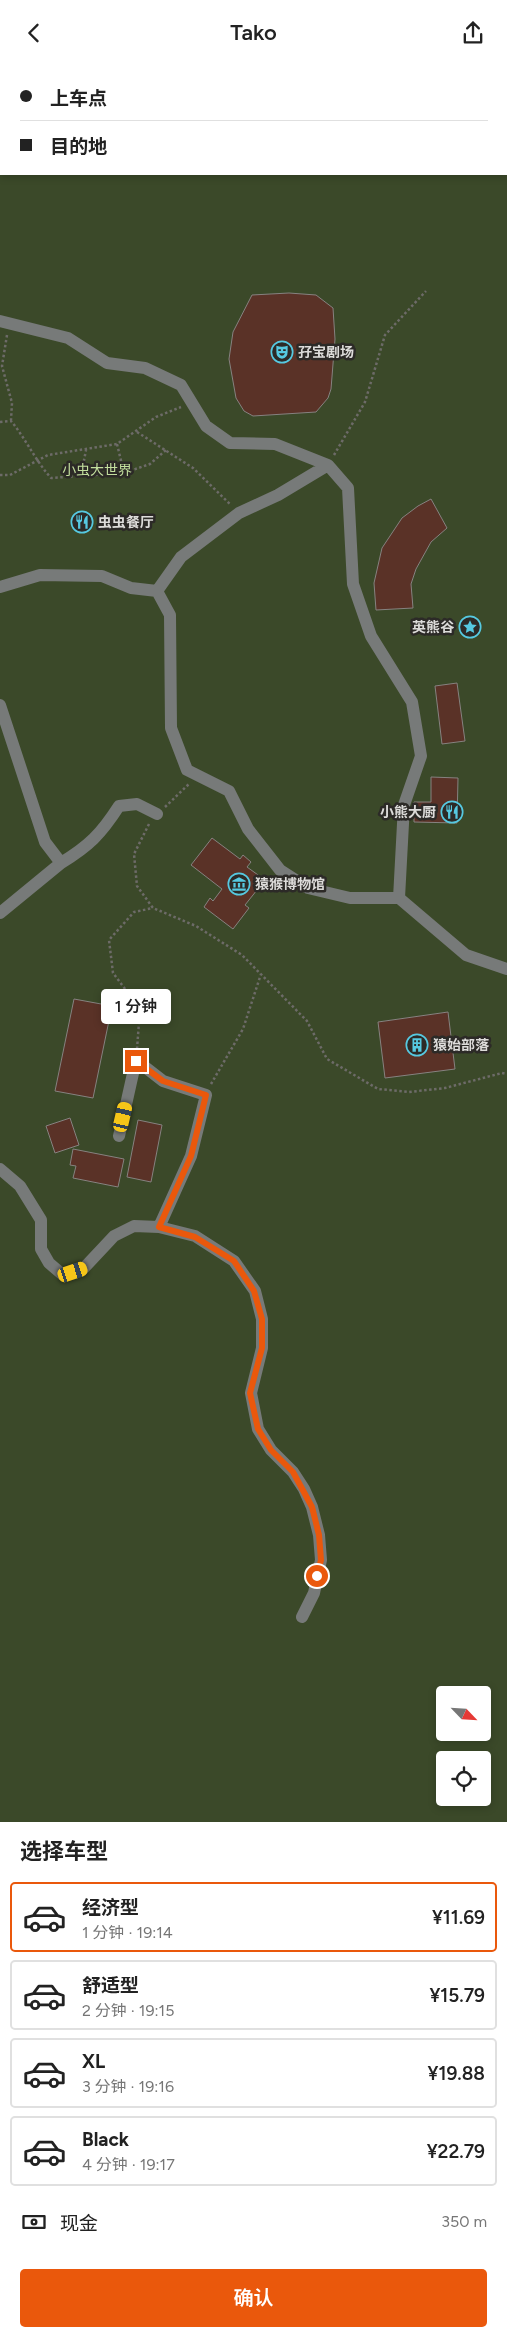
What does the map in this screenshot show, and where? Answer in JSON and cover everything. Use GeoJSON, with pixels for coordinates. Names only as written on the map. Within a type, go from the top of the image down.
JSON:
{"type":"FeatureCollection","features":[{"type":"Feature","properties":{"kind":"street"},"geometry":{"type":"LineString","coordinates":[[5,322],[68,338],[107,363],[145,368],[181,385],[206,426],[230,443],[275,444],[328,465],[348,488],[353,583],[371,636],[412,702],[421,756],[404,805],[399,897]]}},
{"type":"Feature","properties":{"kind":"street"},"geometry":{"type":"LineString","coordinates":[[157,591],[181,557],[240,513],[278,495],[328,465]]}},
{"type":"Feature","properties":{"kind":"street"},"geometry":{"type":"LineString","coordinates":[[0,587],[40,575],[102,576],[131,588],[157,591]]}},
{"type":"Feature","properties":{"kind":"street"},"geometry":{"type":"LineString","coordinates":[[157,591],[170,615],[171,728],[187,770],[229,791],[248,829],[280,870],[308,888],[350,898],[399,897],[466,955],[507,969]]}},
{"type":"Feature","properties":{"kind":"street"},"geometry":{"type":"LineString","coordinates":[[0,705],[45,842],[61,863]]}},
{"type":"Feature","properties":{"kind":"street"},"geometry":{"type":"LineString","coordinates":[[0,913],[61,863],[86,848],[106,825],[119,806],[137,804],[158,814]]}},
{"type":"Feature","properties":{"kind":"street"},"geometry":{"type":"LineString","coordinates":[[119,1136],[136,1061],[163,1081],[206,1095],[191,1156],[159,1227]]}},
{"type":"Feature","properties":{"kind":"street"},"geometry":{"type":"LineString","coordinates":[[0,1169],[20,1186],[41,1220],[41,1249],[49,1263],[64,1275],[83,1269],[114,1236],[134,1226],[159,1227],[195,1237],[234,1261],[254,1291],[262,1319],[262,1348],[250,1393],[258,1429],[271,1450],[293,1472],[304,1489],[312,1507],[319,1535],[321,1560],[314,1593],[302,1617]]}},
{"type":"Feature","properties":{"kind":"path"},"geometry":{"type":"LineString","coordinates":[[328,465],[365,402],[385,335],[426,291]]}},
{"type":"Feature","properties":{"kind":"path"},"geometry":{"type":"LineString","coordinates":[[5,322],[1,367],[12,403],[11,421],[23,436],[36,461],[51,478],[124,473],[150,464],[166,449]]}},
{"type":"Feature","properties":{"kind":"path"},"geometry":{"type":"LineString","coordinates":[[0,475],[10,475],[48,455],[117,444],[137,432],[156,417],[192,403]]}},
{"type":"Feature","properties":{"kind":"path"},"geometry":{"type":"LineString","coordinates":[[0,422],[11,421]]}},
{"type":"Feature","properties":{"kind":"path"},"geometry":{"type":"LineString","coordinates":[[137,432],[193,468],[240,513]]}},
{"type":"Feature","properties":{"kind":"path"},"geometry":{"type":"LineString","coordinates":[[117,444],[124,473]]}},
{"type":"Feature","properties":{"kind":"path"},"geometry":{"type":"LineString","coordinates":[[81,476],[86,450]]}},
{"type":"Feature","properties":{"kind":"path"},"geometry":{"type":"LineString","coordinates":[[198,775],[152,819],[134,854],[137,886],[153,908],[196,926],[242,955],[308,1021],[326,1059],[378,1089],[409,1092],[445,1087],[507,1074]]}},
{"type":"Feature","properties":{"kind":"path"},"geometry":{"type":"LineString","coordinates":[[136,1061],[140,1009],[113,973],[109,940],[134,912],[153,908]]}},
{"type":"Feature","properties":{"kind":"path"},"geometry":{"type":"LineString","coordinates":[[206,1095],[243,1029],[261,974]]}},
{"type":"Feature","properties":{"kind":"green space","name":"小虫大世界"},"geometry":{"type":"Polygon","coordinates":[[[0,175],[507,175],[507,1822],[0,1822],[0,175]]]}},
{"type":"Feature","properties":{"kind":"building","name":"孖宝剧场"},"geometry":{"type":"Polygon","coordinates":[[[289,293],[316,295],[333,308],[335,339],[331,389],[328,398],[316,412],[253,416],[244,411],[236,398],[229,359],[233,332],[252,295],[289,293]]]}},
{"type":"Feature","properties":{"kind":"building"},"geometry":{"type":"Polygon","coordinates":[[[431,499],[447,528],[431,542],[416,569],[411,584],[413,608],[376,610],[374,583],[382,548],[402,518],[431,499]]]}},
{"type":"Feature","properties":{"kind":"building"},"geometry":{"type":"Polygon","coordinates":[[[457,683],[465,741],[442,744],[435,686],[457,683]]]}},
{"type":"Feature","properties":{"kind":"building"},"geometry":{"type":"Polygon","coordinates":[[[431,777],[458,778],[457,823],[414,822],[414,802],[431,802],[431,777]]]}},
{"type":"Feature","properties":{"kind":"building","name":"猿猴博物馆"},"geometry":{"type":"Polygon","coordinates":[[[212,838],[240,859],[243,855],[251,862],[247,867],[265,880],[245,905],[249,908],[233,929],[204,907],[210,898],[213,901],[222,889],[191,865],[212,838]]]}},
{"type":"Feature","properties":{"kind":"building"},"geometry":{"type":"Polygon","coordinates":[[[74,999],[112,1006],[93,1098],[55,1091],[74,999]]]}},
{"type":"Feature","properties":{"kind":"building","name":"猿始部落"},"geometry":{"type":"Polygon","coordinates":[[[448,1012],[455,1069],[385,1078],[378,1022],[448,1012]]]}},
{"type":"Feature","properties":{"kind":"building"},"geometry":{"type":"Polygon","coordinates":[[[70,1118],[79,1145],[55,1153],[46,1126],[70,1118]]]}},
{"type":"Feature","properties":{"kind":"building"},"geometry":{"type":"Polygon","coordinates":[[[138,1120],[162,1125],[151,1182],[127,1177],[138,1120]]]}},
{"type":"Feature","properties":{"kind":"building"},"geometry":{"type":"Polygon","coordinates":[[[73,1149],[124,1159],[118,1187],[73,1178],[76,1166],[70,1165],[73,1149]]]}},
{"type":"Feature","properties":{"kind":"place","name":"孖宝剧场"},"geometry":{"type":"Point","coordinates":[282,352]}},
{"type":"Feature","properties":{"kind":"place","name":"虫虫餐厅"},"geometry":{"type":"Point","coordinates":[82,522]}},
{"type":"Feature","properties":{"kind":"place","name":"英熊谷"},"geometry":{"type":"Point","coordinates":[470,627]}},
{"type":"Feature","properties":{"kind":"place","name":"小熊大厨"},"geometry":{"type":"Point","coordinates":[452,812]}},
{"type":"Feature","properties":{"kind":"place","name":"猿猴博物馆"},"geometry":{"type":"Point","coordinates":[239,884]}},
{"type":"Feature","properties":{"kind":"place","name":"猿始部落"},"geometry":{"type":"Point","coordinates":[417,1045]}},
{"type":"Feature","properties":{"kind":"route"},"geometry":{"type":"LineString","coordinates":[[136,1061],[163,1081],[206,1095],[191,1156],[159,1227],[195,1237],[234,1261],[254,1291],[262,1319],[262,1348],[250,1393],[258,1429],[271,1450],[293,1472],[304,1489],[312,1507],[319,1535],[321,1560],[317,1576]]}}]}
